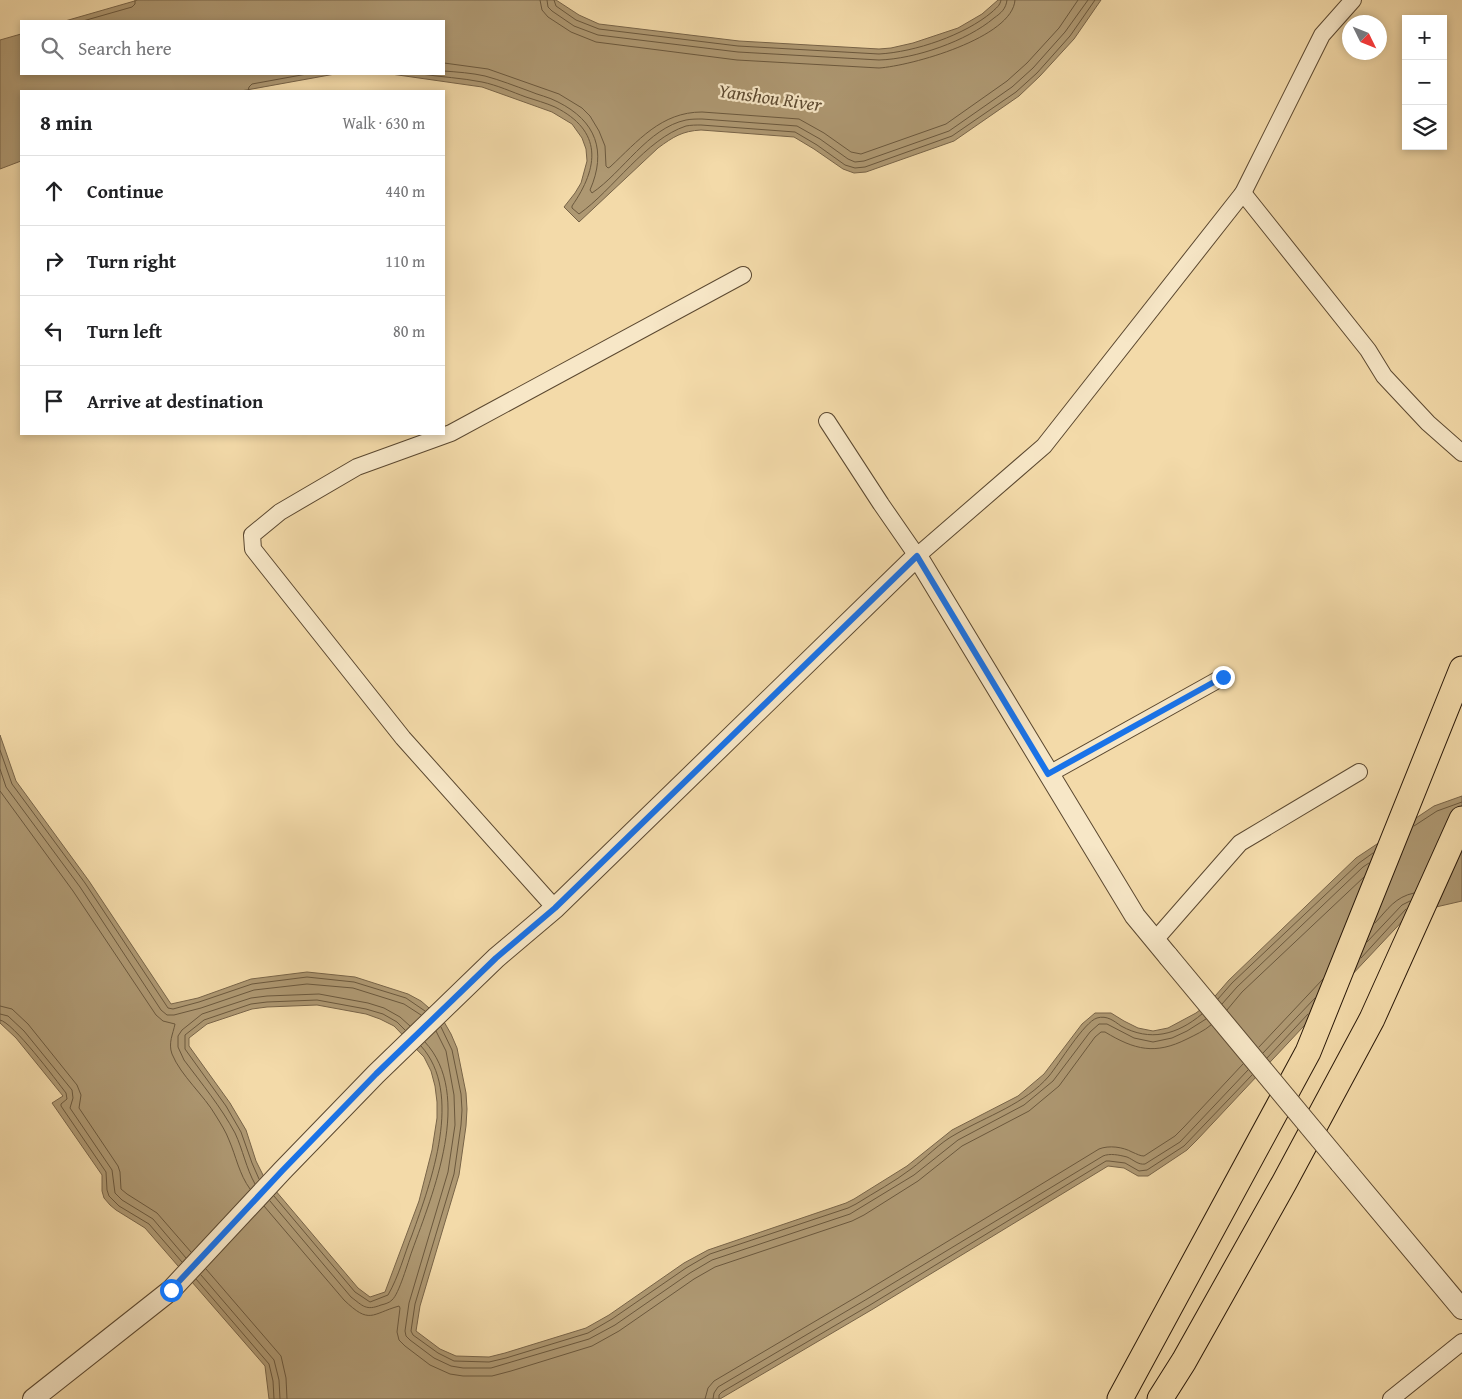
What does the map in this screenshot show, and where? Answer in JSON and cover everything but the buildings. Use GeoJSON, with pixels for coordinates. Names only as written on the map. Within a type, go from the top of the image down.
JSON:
{"type":"FeatureCollection","features":[{"type":"Feature","properties":{"kind":"main road"},"geometry":{"type":"LineString","coordinates":[[1120,1399],[1308,1052],[1462,669]]}},
{"type":"Feature","properties":{"kind":"main road"},"geometry":{"type":"LineString","coordinates":[[1160,1399],[1184,1361],[1279,1192],[1372,1019],[1462,819]]}},
{"type":"Feature","properties":{"kind":"street"},"geometry":{"type":"LineString","coordinates":[[33,1399],[171,1290],[376,1074],[496,958],[555,908],[917,556],[1044,446],[1243,193],[1322,35],[1353,0]]}},
{"type":"Feature","properties":{"kind":"street"},"geometry":{"type":"LineString","coordinates":[[1243,193],[1368,350],[1384,376],[1428,423],[1462,453]]}},
{"type":"Feature","properties":{"kind":"street"},"geometry":{"type":"LineString","coordinates":[[555,908],[403,738],[253,549],[252,536],[280,512],[357,467],[451,433],[743,275]]}},
{"type":"Feature","properties":{"kind":"street"},"geometry":{"type":"LineString","coordinates":[[827,421],[917,556],[1135,916],[1462,1309]]}},
{"type":"Feature","properties":{"kind":"street"},"geometry":{"type":"LineString","coordinates":[[1048,774],[1223,677]]}},
{"type":"Feature","properties":{"kind":"street"},"geometry":{"type":"LineString","coordinates":[[1155,940],[1240,843],[1359,772]]}},
{"type":"Feature","properties":{"kind":"street"},"geometry":{"type":"LineString","coordinates":[[1391,1399],[1462,1342]]}},
{"type":"Feature","properties":{"kind":"water","name":"Yanshou River"},"geometry":{"type":"Polygon","coordinates":[[[138,0],[556,0],[579,15],[599,24],[739,41],[879,49],[913,43],[958,28],[982,14],[998,0],[1101,0],[1074,39],[1040,76],[1019,96],[954,141],[866,172],[854,173],[843,169],[794,137],[701,130],[683,133],[658,148],[579,222],[564,207],[581,183],[587,161],[586,149],[582,138],[572,124],[552,112],[482,87],[398,75],[445,75],[445,20],[68,20],[138,0]]]}},
{"type":"Feature","properties":{"kind":"water"},"geometry":{"type":"Polygon","coordinates":[[[20,34],[20,75],[329,75],[247,90],[20,90],[20,161],[0,169],[0,40],[20,34]]]}},
{"type":"Feature","properties":{"kind":"water"},"geometry":{"type":"Polygon","coordinates":[[[0,735],[16,781],[89,881],[171,1004],[198,998],[251,979],[307,972],[355,977],[408,994],[421,1001],[443,1020],[457,1048],[466,1093],[466,1126],[459,1175],[420,1306],[416,1331],[440,1349],[456,1356],[489,1357],[586,1328],[609,1315],[684,1263],[708,1250],[854,1199],[907,1166],[952,1130],[1018,1096],[1044,1074],[1082,1024],[1095,1013],[1111,1013],[1138,1028],[1153,1031],[1168,1028],[1196,1013],[1209,1003],[1229,980],[1356,858],[1434,806],[1462,796],[1462,901],[1410,913],[1187,1150],[1148,1176],[1138,1176],[1124,1168],[1108,1166],[873,1309],[720,1399],[269,1399],[265,1366],[145,1228],[116,1210],[104,1198],[102,1175],[52,1103],[63,1096],[16,1038],[0,1023],[0,735]],[[317,1005],[252,1009],[207,1024],[189,1038],[189,1046],[230,1103],[246,1130],[256,1161],[264,1177],[358,1288],[370,1297],[385,1292],[419,1201],[432,1150],[437,1118],[437,1102],[431,1071],[424,1057],[394,1026],[366,1014],[317,1005]]]}},
{"type":"Feature","properties":{"kind":"route"},"geometry":{"type":"LineString","coordinates":[[171,1290],[376,1074],[496,958],[555,908],[917,556],[1048,774],[1223,677]]}}]}
